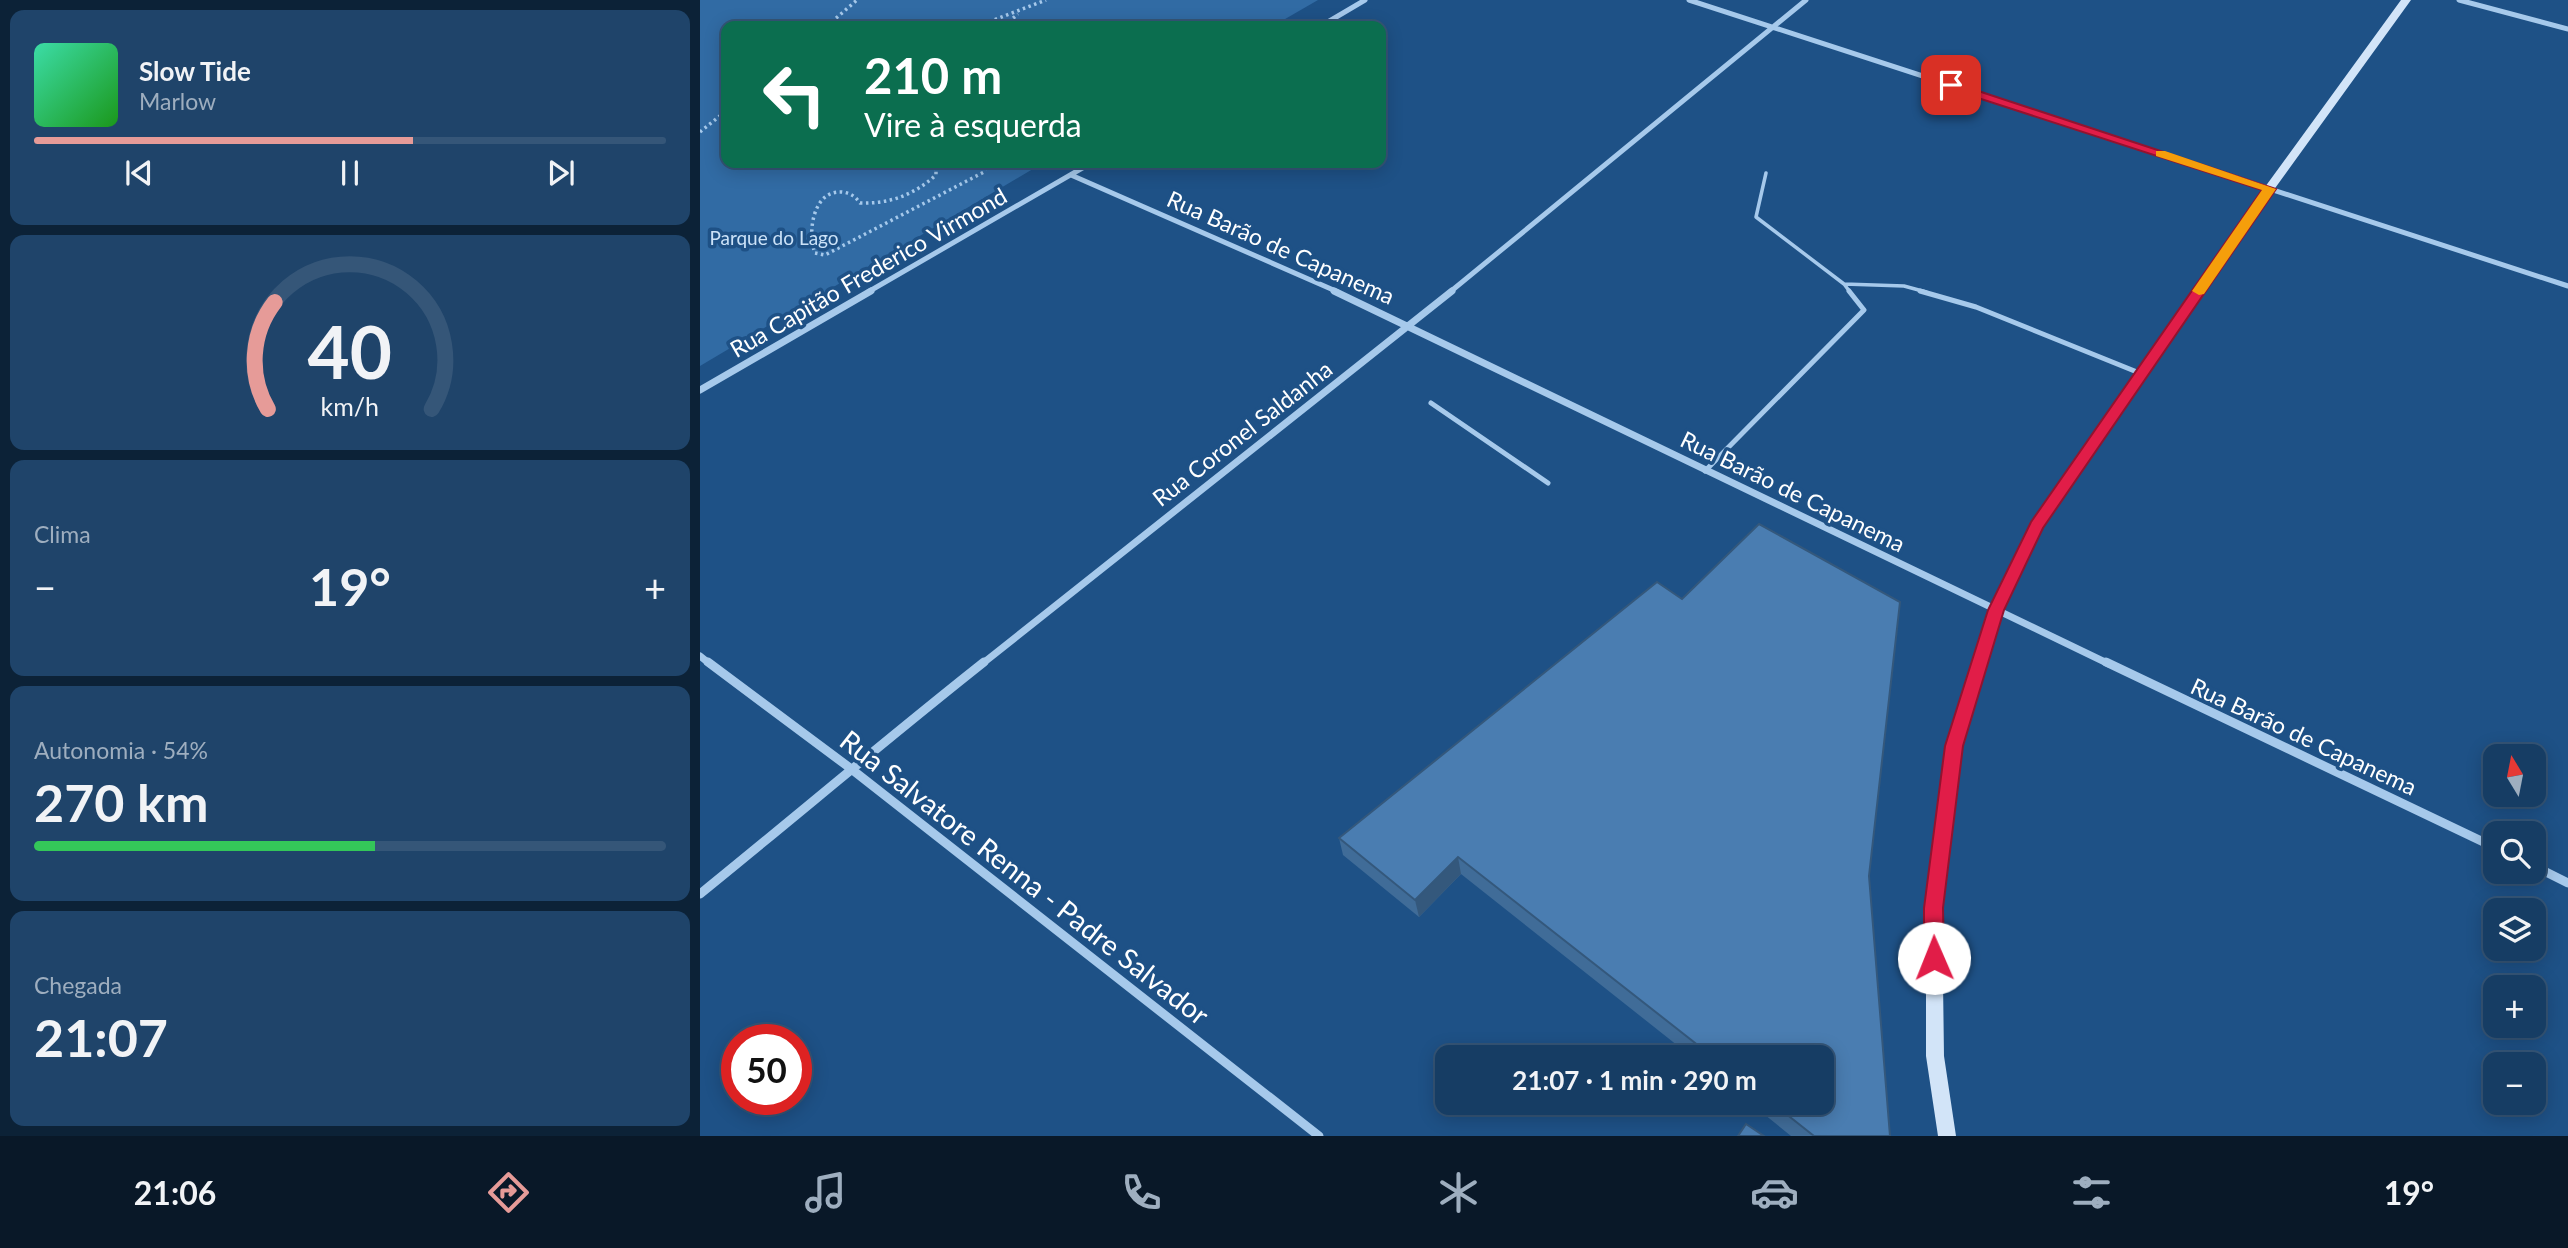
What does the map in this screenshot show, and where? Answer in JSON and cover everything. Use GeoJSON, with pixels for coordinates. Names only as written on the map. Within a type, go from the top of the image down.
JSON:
{"type":"FeatureCollection","features":[{"type":"Feature","properties":{"kind":"main road"},"geometry":{"type":"LineString","coordinates":[[1947,1136],[1935,1056],[1934,908],[1954,746],[1996,610],[2037,526],[2269,189],[2406,0]]}},
{"type":"Feature","properties":{"kind":"street"},"geometry":{"type":"LineString","coordinates":[[1329,21],[1365,0]]}},
{"type":"Feature","properties":{"kind":"street"},"geometry":{"type":"LineString","coordinates":[[1689,0],[2568,286]]}},
{"type":"Feature","properties":{"kind":"street","name":"Rua Coronel Saldanha"},"geometry":{"type":"LineString","coordinates":[[700,894],[794,818],[850,768],[1410,325],[1807,0]]}},
{"type":"Feature","properties":{"kind":"street"},"geometry":{"type":"LineString","coordinates":[[2459,0],[2568,29]]}},
{"type":"Feature","properties":{"kind":"street","name":"Rua Capitão Frederico Virmond"},"geometry":{"type":"LineString","coordinates":[[700,390],[1082,168]]}},
{"type":"Feature","properties":{"kind":"street","name":"Rua Barão de Capanema"},"geometry":{"type":"LineString","coordinates":[[1071,174],[1410,325],[1705,471],[2483,842]]}},
{"type":"Feature","properties":{"kind":"street","name":"Rua Salvatore Renna - Padre Salvador"},"geometry":{"type":"LineString","coordinates":[[700,656],[850,768],[1319,1136]]}},
{"type":"Feature","properties":{"kind":"street"},"geometry":{"type":"LineString","coordinates":[[2546,872],[2568,883]]}},
{"type":"Feature","properties":{"kind":"lane"},"geometry":{"type":"LineString","coordinates":[[1705,471],[1864,310],[1844,284],[1756,217],[1766,173]]}},
{"type":"Feature","properties":{"kind":"lane"},"geometry":{"type":"LineString","coordinates":[[1844,284],[1904,286],[1976,307],[2142,374]]}},
{"type":"Feature","properties":{"kind":"lane"},"geometry":{"type":"LineString","coordinates":[[1431,403],[1548,483]]}},
{"type":"Feature","properties":{"kind":"path"},"geometry":{"type":"LineString","coordinates":[[833,21],[857,0]]}},
{"type":"Feature","properties":{"kind":"path"},"geometry":{"type":"LineString","coordinates":[[993,21],[1045,0]]}},
{"type":"Feature","properties":{"kind":"path"},"geometry":{"type":"LineString","coordinates":[[1010,21],[1021,12]]}},
{"type":"Feature","properties":{"kind":"path"},"geometry":{"type":"LineString","coordinates":[[700,132],[721,115]]}},
{"type":"Feature","properties":{"kind":"path"},"geometry":{"type":"LineString","coordinates":[[934,168],[936,175],[930,182],[891,201],[875,205],[860,203],[848,192],[835,191],[822,195],[817,201],[813,248],[815,253],[825,256],[972,179],[984,172],[985,168]]}},
{"type":"Feature","properties":{"kind":"green space","name":"Parque do Lago"},"geometry":{"type":"Polygon","coordinates":[[[700,0],[1318,0],[1282,21],[721,21],[721,168],[1035,168],[700,366],[700,0]]]}},
{"type":"Feature","properties":{"kind":"building"},"geometry":{"type":"Polygon","coordinates":[[[1759,524],[1900,602],[1869,876],[1890,1136],[1814,1136],[1787,1115],[1834,1115],[1834,1045],[1698,1045],[1458,857],[1415,900],[1339,838],[1657,582],[1682,599],[1759,524]]]}},
{"type":"Feature","properties":{"kind":"building"},"geometry":{"type":"Polygon","coordinates":[[[1746,1124],[1764,1136],[1738,1136],[1746,1124]]]}},
{"type":"Feature","properties":{"kind":"slow traffic"},"geometry":{"type":"LineString","coordinates":[[2160,153],[2269,189],[2199,291]]}},
{"type":"Feature","properties":{"kind":"route"},"geometry":{"type":"LineString","coordinates":[[1934,958],[1934,908],[1954,746],[1996,610],[2037,526],[2269,189],[1951,85]]}}]}
